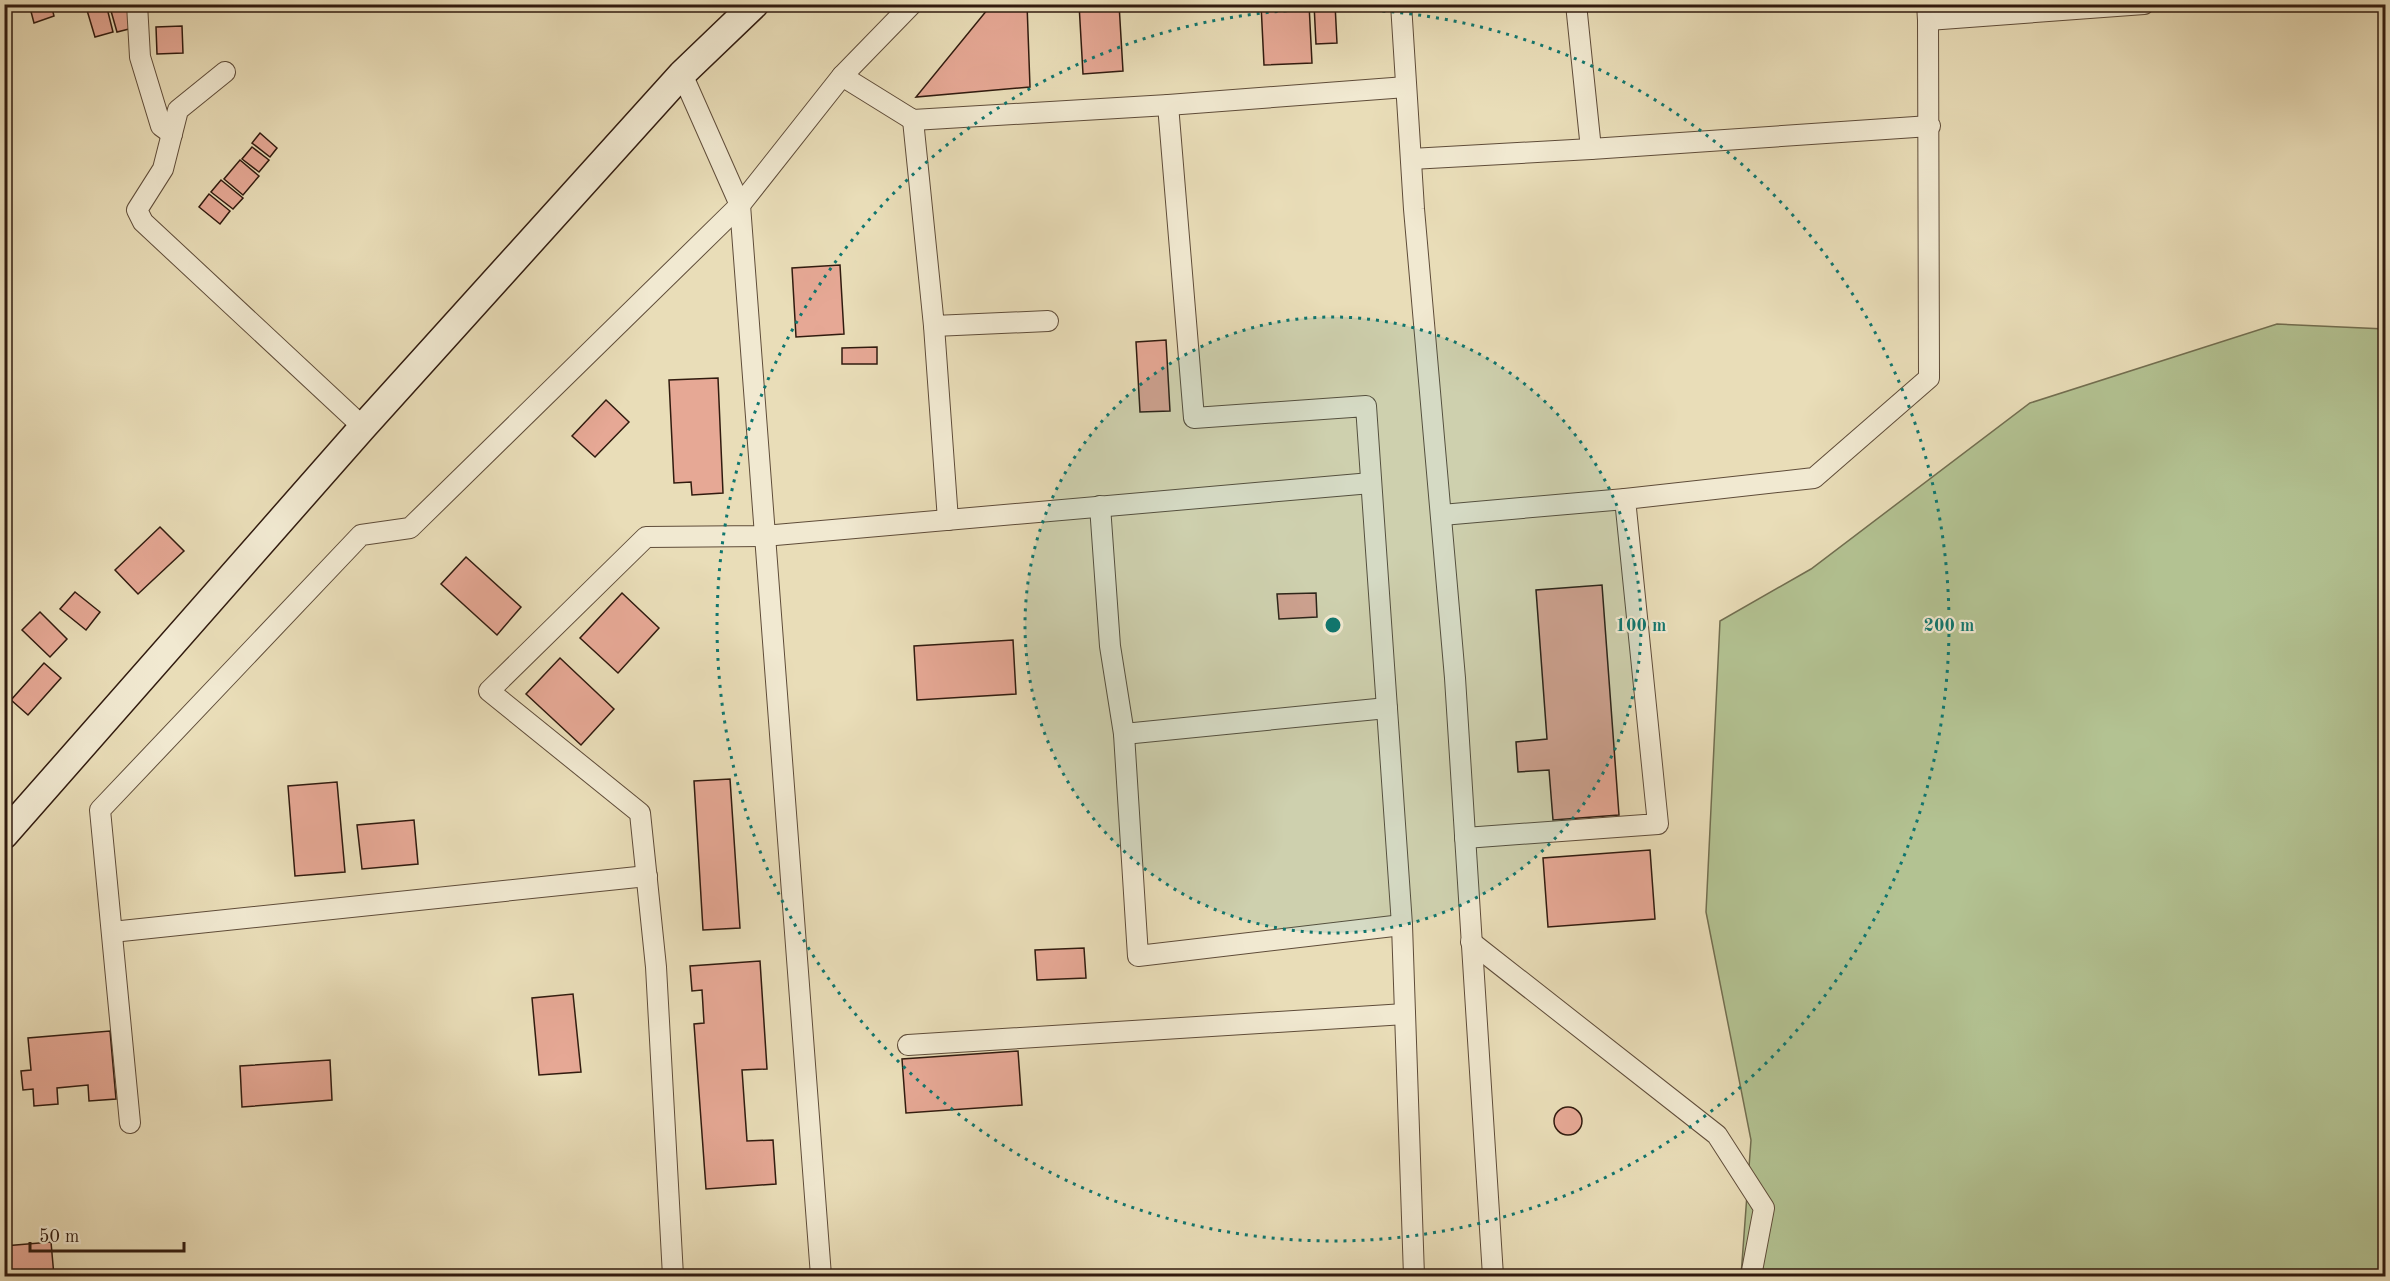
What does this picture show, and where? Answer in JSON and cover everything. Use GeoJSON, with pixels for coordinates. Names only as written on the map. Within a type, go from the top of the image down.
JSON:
{"type":"FeatureCollection","features":[{"type":"Feature","properties":{"kind":"street"},"geometry":{"type":"LineString","coordinates":[[137,4],[140,57],[162,126],[172,134]]}},
{"type":"Feature","properties":{"kind":"street"},"geometry":{"type":"LineString","coordinates":[[4,835],[363,427],[682,74],[755,4]]}},
{"type":"Feature","properties":{"kind":"street"},"geometry":{"type":"LineString","coordinates":[[130,1123],[100,810],[361,535],[410,528],[740,205],[842,76],[912,4]]}},
{"type":"Feature","properties":{"kind":"street"},"geometry":{"type":"LineString","coordinates":[[1401,4],[1411,159],[1442,515],[1493,1276]]}},
{"type":"Feature","properties":{"kind":"street"},"geometry":{"type":"LineString","coordinates":[[1576,4],[1591,149]]}},
{"type":"Feature","properties":{"kind":"street"},"geometry":{"type":"LineString","coordinates":[[1442,515],[1625,499],[1814,478],[1929,378],[1928,12],[2145,4]]}},
{"type":"Feature","properties":{"kind":"street"},"geometry":{"type":"LineString","coordinates":[[225,72],[178,110],[163,169],[138,210],[143,222],[363,427]]}},
{"type":"Feature","properties":{"kind":"street"},"geometry":{"type":"LineString","coordinates":[[682,74],[740,205],[821,1276]]}},
{"type":"Feature","properties":{"kind":"street"},"geometry":{"type":"LineString","coordinates":[[842,76],[912,120],[1168,105],[1406,87]]}},
{"type":"Feature","properties":{"kind":"street"},"geometry":{"type":"LineString","coordinates":[[1168,105],[1194,418],[1366,406],[1402,925],[1414,1276]]}},
{"type":"Feature","properties":{"kind":"street"},"geometry":{"type":"LineString","coordinates":[[912,120],[934,326],[948,520]]}},
{"type":"Feature","properties":{"kind":"street"},"geometry":{"type":"LineString","coordinates":[[1411,159],[1930,126]]}},
{"type":"Feature","properties":{"kind":"street"},"geometry":{"type":"LineString","coordinates":[[934,326],[1048,321]]}},
{"type":"Feature","properties":{"kind":"street"},"geometry":{"type":"LineString","coordinates":[[673,1276],[656,967],[640,813],[489,691],[646,537],[764,536],[1371,483]]}},
{"type":"Feature","properties":{"kind":"street"},"geometry":{"type":"LineString","coordinates":[[1465,838],[1658,824],[1625,499]]}},
{"type":"Feature","properties":{"kind":"street"},"geometry":{"type":"LineString","coordinates":[[1100,506],[1110,646],[1124,734],[1138,956],[1402,925]]}},
{"type":"Feature","properties":{"kind":"street"},"geometry":{"type":"LineString","coordinates":[[1124,734],[1387,708]]}},
{"type":"Feature","properties":{"kind":"street"},"geometry":{"type":"LineString","coordinates":[[112,932],[647,876]]}},
{"type":"Feature","properties":{"kind":"street"},"geometry":{"type":"LineString","coordinates":[[1472,942],[1717,1135],[1764,1208],[1751,1276]]}},
{"type":"Feature","properties":{"kind":"street"},"geometry":{"type":"LineString","coordinates":[[908,1045],[1405,1014]]}},
{"type":"Feature","properties":{"kind":"green space"},"geometry":{"type":"Polygon","coordinates":[[[2277,324],[2385,329],[2385,1276],[1741,1276],[1751,1140],[1706,912],[1720,621],[1811,569],[2030,403],[2277,324]]]}},
{"type":"Feature","properties":{"kind":"building"},"geometry":{"type":"Polygon","coordinates":[[[29,4],[51,4],[54,16],[34,23],[29,4]]]}},
{"type":"Feature","properties":{"kind":"building"},"geometry":{"type":"Polygon","coordinates":[[[106,4],[113,32],[95,37],[86,7],[106,4]]]}},
{"type":"Feature","properties":{"kind":"building"},"geometry":{"type":"Polygon","coordinates":[[[109,4],[130,4],[137,27],[117,32],[109,4]]]}},
{"type":"Feature","properties":{"kind":"building"},"geometry":{"type":"Polygon","coordinates":[[[992,4],[1027,4],[1030,87],[916,97],[992,4]]]}},
{"type":"Feature","properties":{"kind":"building"},"geometry":{"type":"Polygon","coordinates":[[[1079,4],[1119,4],[1123,71],[1083,74],[1079,4]]]}},
{"type":"Feature","properties":{"kind":"building"},"geometry":{"type":"Polygon","coordinates":[[[1261,4],[1309,4],[1312,63],[1264,65],[1261,4]]]}},
{"type":"Feature","properties":{"kind":"building"},"geometry":{"type":"Polygon","coordinates":[[[1314,4],[1335,4],[1337,43],[1316,44],[1314,4]]]}},
{"type":"Feature","properties":{"kind":"building"},"geometry":{"type":"Polygon","coordinates":[[[182,26],[183,53],[157,54],[156,27],[182,26]]]}},
{"type":"Feature","properties":{"kind":"building"},"geometry":{"type":"Polygon","coordinates":[[[260,133],[277,148],[270,157],[252,143],[260,133]]]}},
{"type":"Feature","properties":{"kind":"building"},"geometry":{"type":"Polygon","coordinates":[[[252,147],[269,160],[259,172],[242,159],[252,147]]]}},
{"type":"Feature","properties":{"kind":"building"},"geometry":{"type":"Polygon","coordinates":[[[240,160],[259,176],[243,195],[224,179],[240,160]]]}},
{"type":"Feature","properties":{"kind":"building"},"geometry":{"type":"Polygon","coordinates":[[[221,180],[243,198],[233,209],[211,192],[221,180]]]}},
{"type":"Feature","properties":{"kind":"building"},"geometry":{"type":"Polygon","coordinates":[[[209,194],[230,211],[220,224],[199,207],[209,194]]]}},
{"type":"Feature","properties":{"kind":"building"},"geometry":{"type":"Polygon","coordinates":[[[840,265],[844,334],[796,337],[792,268],[840,265]]]}},
{"type":"Feature","properties":{"kind":"building"},"geometry":{"type":"Polygon","coordinates":[[[1166,340],[1170,411],[1140,412],[1136,342],[1166,340]]]}},
{"type":"Feature","properties":{"kind":"building"},"geometry":{"type":"Polygon","coordinates":[[[877,347],[877,364],[842,364],[842,348],[877,347]]]}},
{"type":"Feature","properties":{"kind":"building"},"geometry":{"type":"Polygon","coordinates":[[[718,378],[723,493],[692,495],[691,482],[674,483],[669,380],[718,378]]]}},
{"type":"Feature","properties":{"kind":"building"},"geometry":{"type":"Polygon","coordinates":[[[606,400],[629,422],[595,457],[572,436],[606,400]]]}},
{"type":"Feature","properties":{"kind":"building"},"geometry":{"type":"Polygon","coordinates":[[[160,527],[184,551],[138,594],[115,570],[160,527]]]}},
{"type":"Feature","properties":{"kind":"building"},"geometry":{"type":"Polygon","coordinates":[[[466,557],[521,607],[497,635],[441,584],[466,557]]]}},
{"type":"Feature","properties":{"kind":"building"},"geometry":{"type":"Polygon","coordinates":[[[1602,585],[1619,815],[1553,820],[1549,770],[1518,772],[1516,742],[1547,739],[1536,590],[1602,585]]]}},
{"type":"Feature","properties":{"kind":"building"},"geometry":{"type":"Polygon","coordinates":[[[75,592],[100,612],[86,630],[60,609],[75,592]]]}},
{"type":"Feature","properties":{"kind":"building"},"geometry":{"type":"Polygon","coordinates":[[[622,593],[659,628],[618,673],[580,638],[622,593]]]}},
{"type":"Feature","properties":{"kind":"building"},"geometry":{"type":"Polygon","coordinates":[[[1316,593],[1317,617],[1279,619],[1277,594],[1316,593]]]}},
{"type":"Feature","properties":{"kind":"building"},"geometry":{"type":"Polygon","coordinates":[[[40,612],[67,639],[50,657],[22,630],[40,612]]]}},
{"type":"Feature","properties":{"kind":"building"},"geometry":{"type":"Polygon","coordinates":[[[1013,640],[1016,694],[917,700],[914,646],[1013,640]]]}},
{"type":"Feature","properties":{"kind":"building"},"geometry":{"type":"Polygon","coordinates":[[[560,658],[614,709],[581,745],[526,694],[560,658]]]}},
{"type":"Feature","properties":{"kind":"building"},"geometry":{"type":"Polygon","coordinates":[[[44,663],[61,678],[28,715],[11,700],[44,663]]]}},
{"type":"Feature","properties":{"kind":"building"},"geometry":{"type":"Polygon","coordinates":[[[730,779],[740,928],[703,930],[694,781],[730,779]]]}},
{"type":"Feature","properties":{"kind":"building"},"geometry":{"type":"Polygon","coordinates":[[[337,782],[345,872],[295,876],[288,786],[337,782]]]}},
{"type":"Feature","properties":{"kind":"building"},"geometry":{"type":"Polygon","coordinates":[[[414,820],[418,864],[362,869],[357,825],[414,820]]]}},
{"type":"Feature","properties":{"kind":"building"},"geometry":{"type":"Polygon","coordinates":[[[1650,850],[1655,919],[1548,927],[1543,858],[1650,850]]]}},
{"type":"Feature","properties":{"kind":"building"},"geometry":{"type":"Polygon","coordinates":[[[1084,948],[1086,978],[1037,980],[1035,950],[1084,948]]]}},
{"type":"Feature","properties":{"kind":"building"},"geometry":{"type":"Polygon","coordinates":[[[760,961],[767,1069],[742,1070],[747,1141],[773,1140],[776,1184],[706,1189],[694,1024],[704,1023],[702,990],[692,991],[690,966],[760,961]]]}},
{"type":"Feature","properties":{"kind":"building"},"geometry":{"type":"Polygon","coordinates":[[[573,994],[581,1072],[539,1075],[532,998],[573,994]]]}},
{"type":"Feature","properties":{"kind":"building"},"geometry":{"type":"Polygon","coordinates":[[[110,1031],[116,1099],[89,1101],[88,1085],[57,1088],[58,1104],[34,1106],[33,1089],[23,1090],[21,1071],[31,1070],[28,1038],[110,1031]]]}},
{"type":"Feature","properties":{"kind":"building"},"geometry":{"type":"Polygon","coordinates":[[[1018,1051],[1022,1105],[906,1113],[902,1059],[1018,1051]]]}},
{"type":"Feature","properties":{"kind":"building"},"geometry":{"type":"Polygon","coordinates":[[[330,1060],[332,1100],[242,1107],[240,1066],[330,1060]]]}},
{"type":"Feature","properties":{"kind":"building"},"geometry":{"type":"Polygon","coordinates":[[[1568,1107],[1578,1111],[1582,1121],[1578,1131],[1568,1135],[1558,1131],[1554,1121],[1558,1111],[1568,1107]]]}},
{"type":"Feature","properties":{"kind":"building"},"geometry":{"type":"Polygon","coordinates":[[[51,1242],[54,1276],[4,1276],[4,1246],[51,1242]]]}}]}
